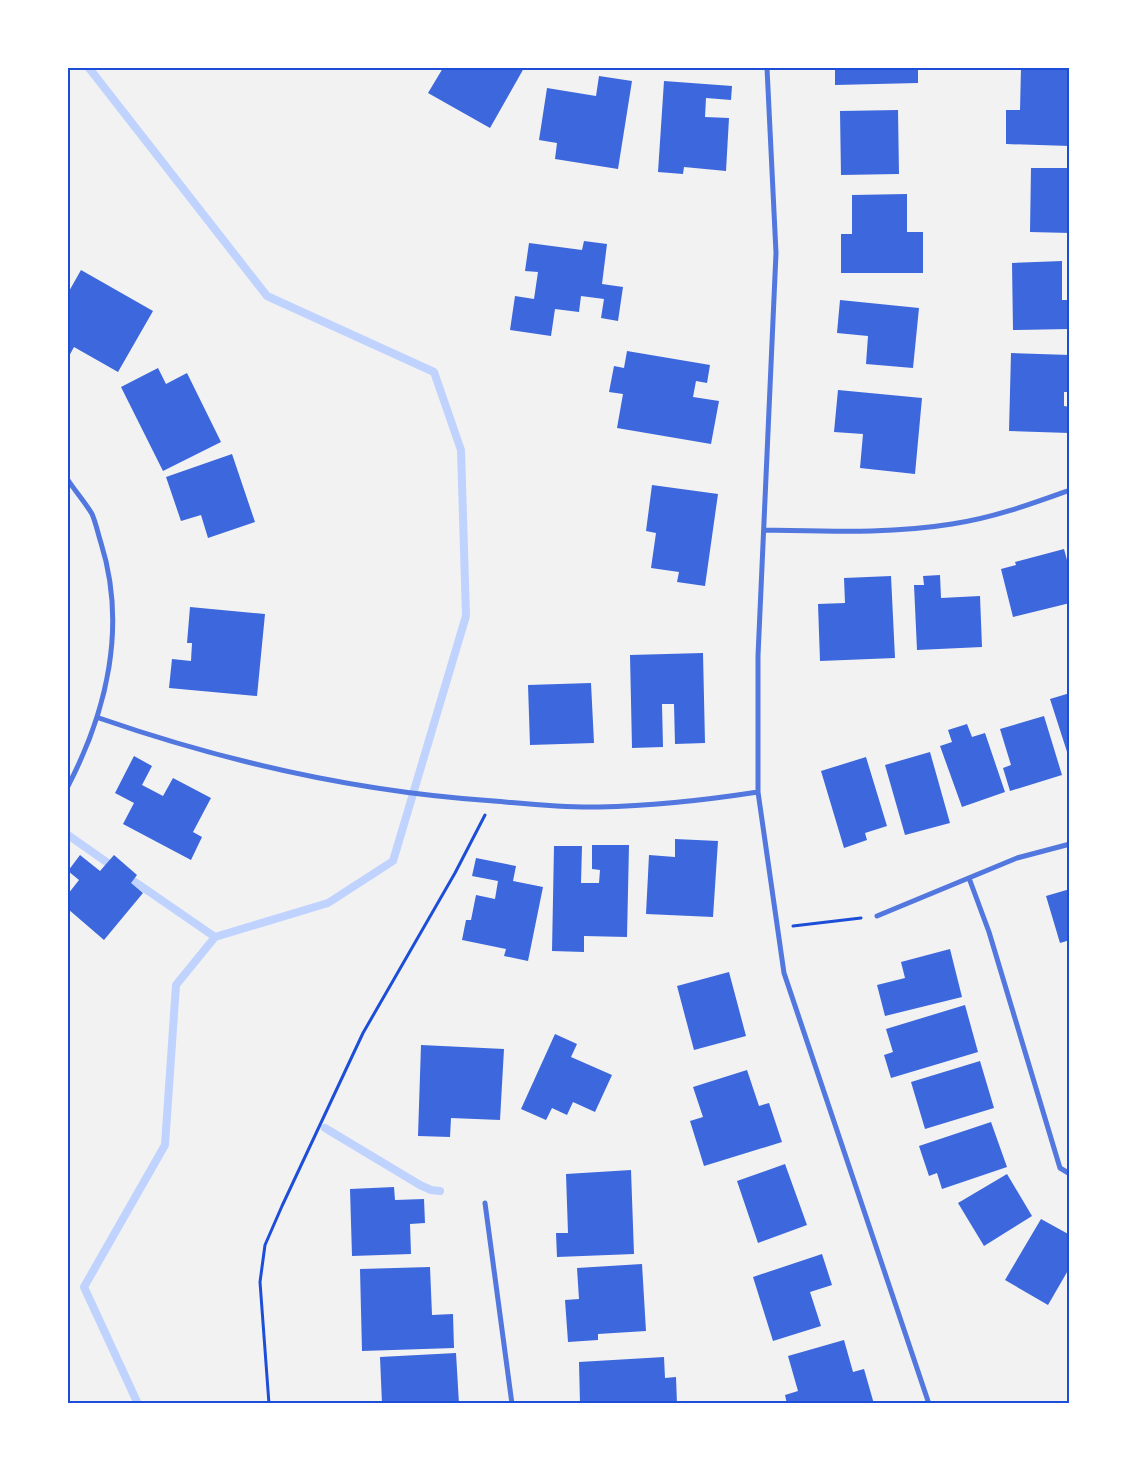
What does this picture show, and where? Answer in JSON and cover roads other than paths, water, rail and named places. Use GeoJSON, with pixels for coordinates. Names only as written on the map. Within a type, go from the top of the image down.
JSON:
{"type":"FeatureCollection","features":[{"type":"Feature","properties":{"kind":"street"},"geometry":{"type":"LineString","coordinates":[[767,68],[776,253],[758,656],[758,792],[784,973],[929,1404]]}},
{"type":"Feature","properties":{"kind":"street"},"geometry":{"type":"LineString","coordinates":[[68,480],[92,515],[109,568],[113,617],[110,666],[98,718],[83,757],[68,786]]}},
{"type":"Feature","properties":{"kind":"street"},"geometry":{"type":"LineString","coordinates":[[765,530],[876,531],[952,524],[997,515],[1070,490]]}},
{"type":"Feature","properties":{"kind":"street"},"geometry":{"type":"LineString","coordinates":[[98,718],[248,762],[358,787],[471,800],[599,807],[717,799],[758,792]]}},
{"type":"Feature","properties":{"kind":"street"},"geometry":{"type":"LineString","coordinates":[[877,916],[1017,858],[1070,844]]}},
{"type":"Feature","properties":{"kind":"street"},"geometry":{"type":"LineString","coordinates":[[969,878],[989,932],[1060,1168],[1070,1174]]}},
{"type":"Feature","properties":{"kind":"street"},"geometry":{"type":"LineString","coordinates":[[485,1203],[512,1404]]}},
{"type":"Feature","properties":{"kind":"waterway"},"geometry":{"type":"LineString","coordinates":[[89,68],[267,296],[434,372],[461,450],[466,616],[393,861],[328,903],[215,937],[176,985],[165,1145],[84,1287],[138,1404]]}},
{"type":"Feature","properties":{"kind":"waterway"},"geometry":{"type":"LineString","coordinates":[[68,835],[115,868]]}},
{"type":"Feature","properties":{"kind":"waterway"},"geometry":{"type":"LineString","coordinates":[[125,875],[215,937]]}},
{"type":"Feature","properties":{"kind":"waterway"},"geometry":{"type":"LineString","coordinates":[[325,1128],[420,1185],[431,1190],[440,1191]]}}]}
